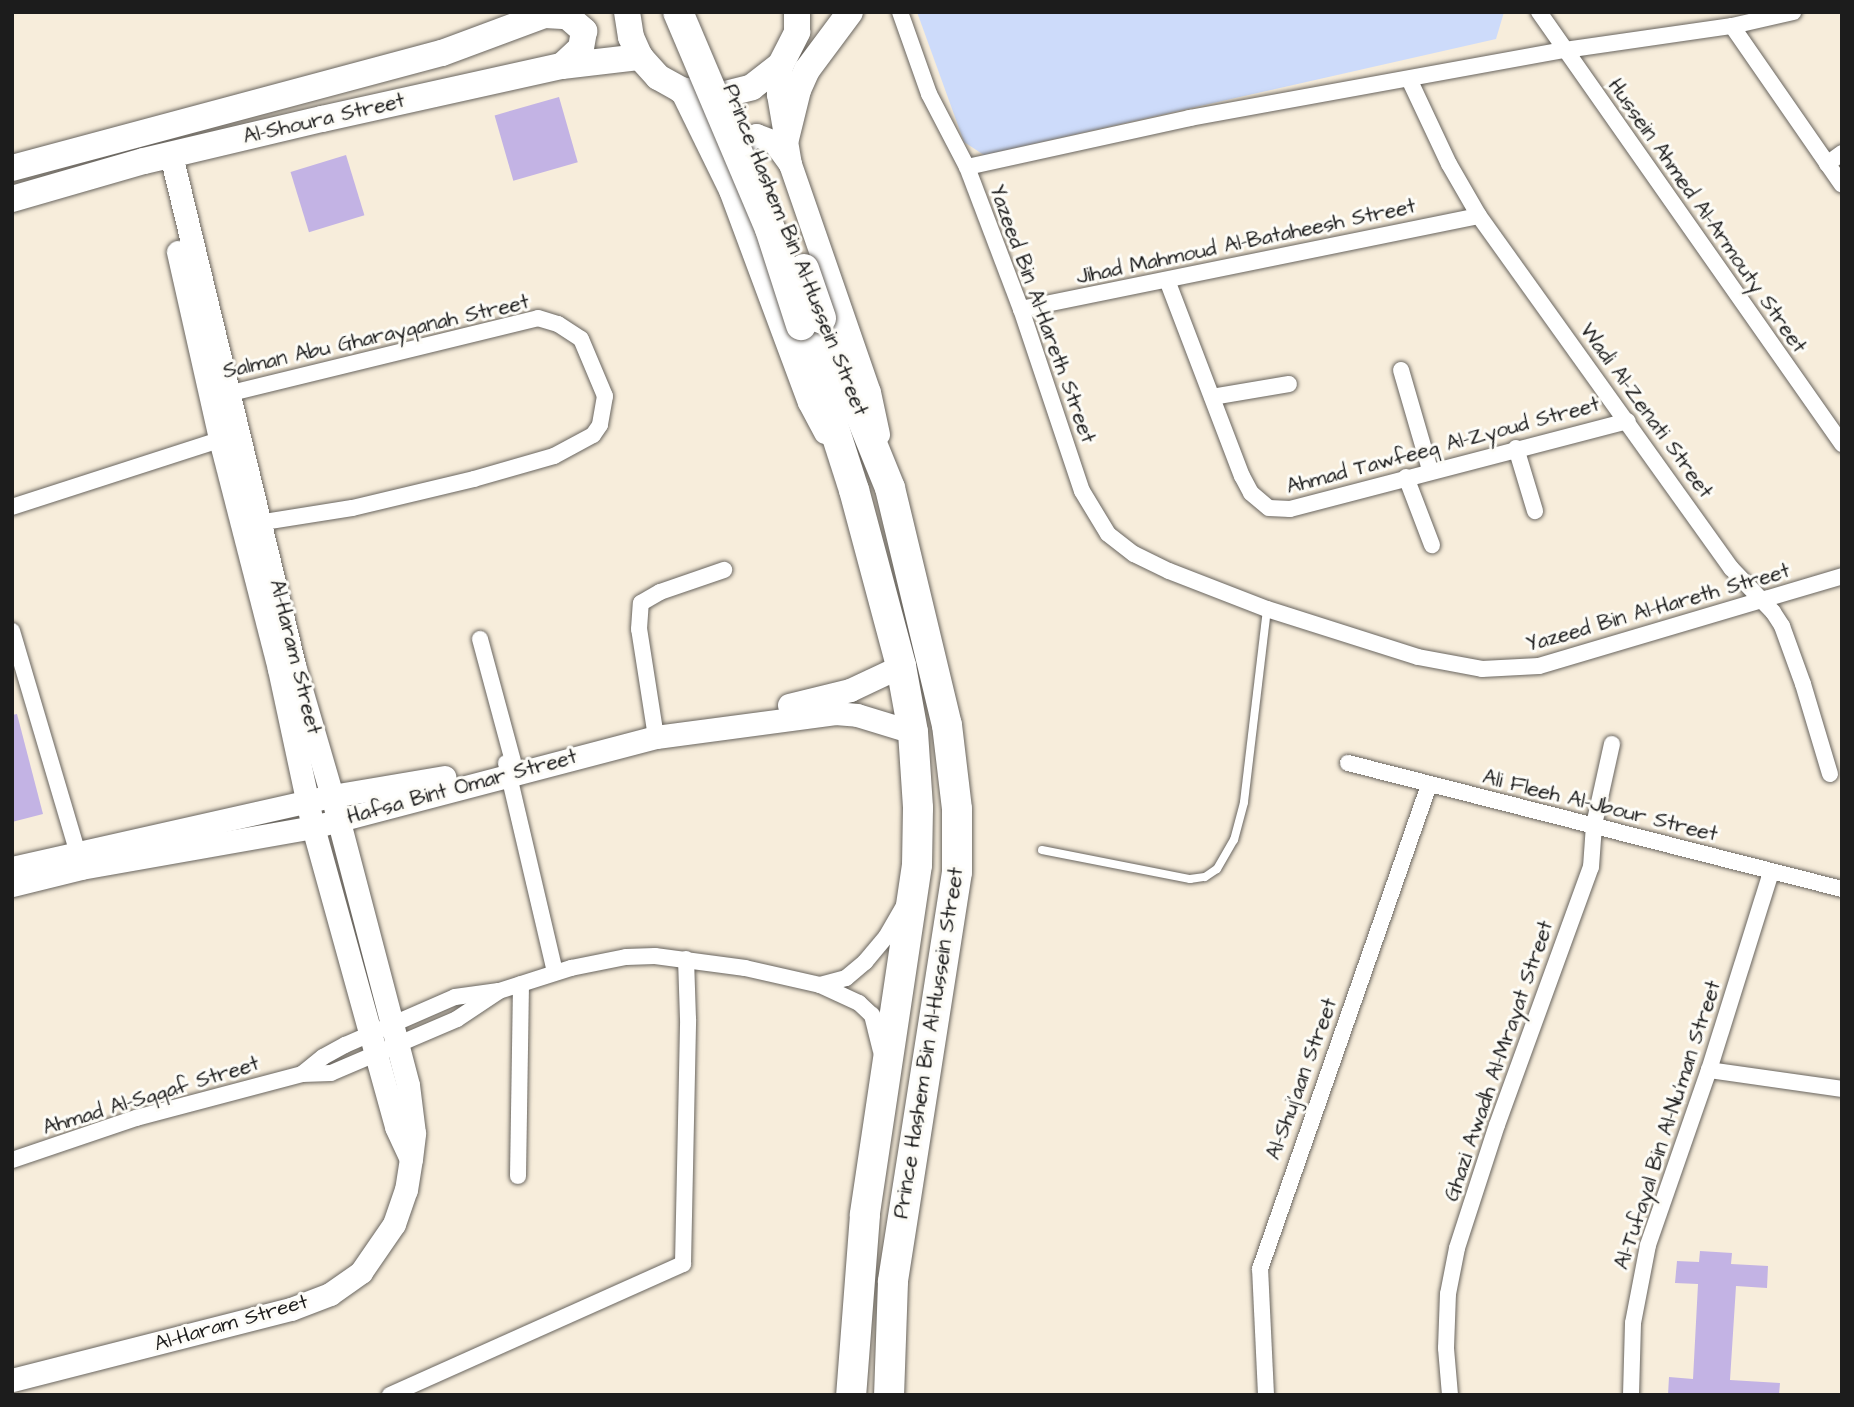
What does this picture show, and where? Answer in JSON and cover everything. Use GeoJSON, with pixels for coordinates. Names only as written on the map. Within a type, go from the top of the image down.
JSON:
{"type":"FeatureCollection","features":[{"type":"Feature","properties":{"kind":"highway","name":"Prince Hashem Bin Al-Hussein Street"},"geometry":{"type":"LineString","coordinates":[[678,12],[811,322],[890,488],[947,725],[957,809],[957,872],[892,1282],[890,1395]]}},
{"type":"Feature","properties":{"kind":"highway","name":"Prince Hashem Bin Al-Hussein Street"},"geometry":{"type":"LineString","coordinates":[[699,12],[789,225],[811,322],[901,666],[913,732],[918,808],[913,890],[865,1215],[851,1395]]}},
{"type":"Feature","properties":{"kind":"main road"},"geometry":{"type":"LineString","coordinates":[[626,12],[631,37],[640,57],[658,77],[681,90],[717,96],[752,87],[781,64],[797,22],[827,12]]}},
{"type":"Feature","properties":{"kind":"main road"},"geometry":{"type":"LineString","coordinates":[[788,152],[798,90],[824,43],[850,12]]}},
{"type":"Feature","properties":{"kind":"main road"},"geometry":{"type":"LineString","coordinates":[[549,14],[566,16],[584,32],[580,48],[562,66]]}},
{"type":"Feature","properties":{"kind":"main road","name":"Al-Shoura Street"},"geometry":{"type":"LineString","coordinates":[[12,168],[442,53],[549,14]]}},
{"type":"Feature","properties":{"kind":"main road","name":"Al-Shoura Street"},"geometry":{"type":"LineString","coordinates":[[12,199],[164,157],[562,66],[640,57]]}},
{"type":"Feature","properties":{"kind":"street"},"geometry":{"type":"LineString","coordinates":[[900,12],[929,94],[967,167]]}},
{"type":"Feature","properties":{"kind":"street","name":"Hussein Ahmed Al-Armouty Street"},"geometry":{"type":"LineString","coordinates":[[1539,12],[1842,444]]}},
{"type":"Feature","properties":{"kind":"street","name":"Yazeed Bin Al-Hareth Street"},"geometry":{"type":"LineString","coordinates":[[1793,12],[1732,26],[1565,50],[1191,118],[967,167],[1021,309],[1082,491],[1108,534],[1135,554],[1169,571],[1268,609],[1418,657],[1482,669],[1511,670],[1580,655],[1842,576]]}},
{"type":"Feature","properties":{"kind":"street"},"geometry":{"type":"LineString","coordinates":[[1732,26],[1842,185]]}},
{"type":"Feature","properties":{"kind":"street","name":"Prince Hashem Bin Al-Hussein Street"},"geometry":{"type":"LineString","coordinates":[[781,64],[778,94],[788,152],[869,392],[890,488]]}},
{"type":"Feature","properties":{"kind":"street","name":"Wadi Al-Zenati Street"},"geometry":{"type":"LineString","coordinates":[[1409,79],[1449,164],[1479,216],[1731,568],[1773,612],[1791,648],[1830,774]]}},
{"type":"Feature","properties":{"kind":"street","name":"Prince Hashem Bin Al-Hussein Street"},"geometry":{"type":"LineString","coordinates":[[681,90],[730,190],[809,402],[854,490]]}},
{"type":"Feature","properties":{"kind":"street"},"geometry":{"type":"LineString","coordinates":[[730,190],[735,153],[746,138],[756,135],[774,142],[788,152]]}},
{"type":"Feature","properties":{"kind":"street"},"geometry":{"type":"LineString","coordinates":[[1827,164],[1842,153]]}},
{"type":"Feature","properties":{"kind":"street","name":"Al-Haram Street"},"geometry":{"type":"LineString","coordinates":[[12,1380],[291,1309],[330,1294],[370,1262],[394,1224],[406,1191],[411,1159],[413,1120],[313,827],[287,667],[229,437],[164,157]]}},
{"type":"Feature","properties":{"kind":"street","name":"Jihad Mahmoud Al-Bataheesh Street"},"geometry":{"type":"LineString","coordinates":[[1021,309],[1479,216]]}},
{"type":"Feature","properties":{"kind":"street","name":"Ahmad Tawfeeq Al-Zyoud Street"},"geometry":{"type":"LineString","coordinates":[[1167,279],[1242,476],[1251,493],[1269,508],[1290,509],[1430,470],[1628,421]]}},
{"type":"Feature","properties":{"kind":"street","name":"Salman Abu Gharayqanah Street"},"geometry":{"type":"LineString","coordinates":[[220,396],[538,318],[558,324],[581,338],[605,396],[600,425],[593,435],[554,456],[474,480],[352,508],[252,524]]}},
{"type":"Feature","properties":{"kind":"street"},"geometry":{"type":"LineString","coordinates":[[1401,370],[1430,470]]}},
{"type":"Feature","properties":{"kind":"street"},"geometry":{"type":"LineString","coordinates":[[1212,397],[1289,384]]}},
{"type":"Feature","properties":{"kind":"street"},"geometry":{"type":"LineString","coordinates":[[12,507],[229,437]]}},
{"type":"Feature","properties":{"kind":"street"},"geometry":{"type":"LineString","coordinates":[[1516,448],[1535,511]]}},
{"type":"Feature","properties":{"kind":"street"},"geometry":{"type":"LineString","coordinates":[[1406,477],[1432,545]]}},
{"type":"Feature","properties":{"kind":"street"},"geometry":{"type":"LineString","coordinates":[[655,731],[639,629],[641,603],[649,596],[724,570]]}},
{"type":"Feature","properties":{"kind":"street"},"geometry":{"type":"LineString","coordinates":[[12,631],[16,662],[80,860]]}},
{"type":"Feature","properties":{"kind":"street"},"geometry":{"type":"LineString","coordinates":[[480,639],[555,972]]}},
{"type":"Feature","properties":{"kind":"street","name":"Hafsa Bint Omar Street"},"geometry":{"type":"LineString","coordinates":[[12,885],[80,860],[332,796],[509,766],[655,731],[806,702],[850,690],[901,666]]}},
{"type":"Feature","properties":{"kind":"street","name":"Al-Haram Street"},"geometry":{"type":"LineString","coordinates":[[287,667],[332,796],[385,1039]]}},
{"type":"Feature","properties":{"kind":"street","name":"Hafsa Bint Omar Street"},"geometry":{"type":"LineString","coordinates":[[655,731],[835,713],[857,715],[913,732]]}},
{"type":"Feature","properties":{"kind":"street","name":"Ghazi Awadh Al-Mrayat Street"},"geometry":{"type":"LineString","coordinates":[[1450,1395],[1446,1348],[1448,1294],[1457,1248],[1497,1125],[1591,867],[1594,825],[1612,744]]}},
{"type":"Feature","properties":{"kind":"street","name":"Ali Fleeh Al-Jbour Street"},"geometry":{"type":"LineString","coordinates":[[1348,763],[1842,889]]}},
{"type":"Feature","properties":{"kind":"street","name":"Hafsa Bint Omar Street"},"geometry":{"type":"LineString","coordinates":[[12,868],[313,827],[509,766]]}},
{"type":"Feature","properties":{"kind":"street","name":"Al-Shuj'aan Street"},"geometry":{"type":"LineString","coordinates":[[1266,1395],[1260,1269],[1429,785]]}},
{"type":"Feature","properties":{"kind":"street","name":"Al-Tufayal Bin Al-Nu'man Street"},"geometry":{"type":"LineString","coordinates":[[1631,1395],[1633,1323],[1648,1245],[1709,1070],[1771,872]]}},
{"type":"Feature","properties":{"kind":"street"},"geometry":{"type":"LineString","coordinates":[[820,985],[846,978],[865,962],[886,937],[913,890]]}},
{"type":"Feature","properties":{"kind":"street"},"geometry":{"type":"LineString","coordinates":[[385,1039],[455,997],[499,990],[555,972],[626,957],[656,956],[745,968],[820,985],[859,1003],[872,1015],[885,1073]]}},
{"type":"Feature","properties":{"kind":"street"},"geometry":{"type":"LineString","coordinates":[[390,1395],[683,1264],[688,1018],[686,960]]}},
{"type":"Feature","properties":{"kind":"street"},"geometry":{"type":"LineString","coordinates":[[518,1176],[521,984]]}},
{"type":"Feature","properties":{"kind":"street"},"geometry":{"type":"LineString","coordinates":[[385,1039],[457,1019],[499,990]]}},
{"type":"Feature","properties":{"kind":"street","name":"Ahmad Al-Sqqaf Street"},"geometry":{"type":"LineString","coordinates":[[302,1074],[323,1056],[385,1039]]}},
{"type":"Feature","properties":{"kind":"street","name":"Ahmad Al-Sqqaf Street"},"geometry":{"type":"LineString","coordinates":[[12,1160],[136,1118],[302,1074],[331,1073],[385,1039]]}},
{"type":"Feature","properties":{"kind":"street"},"geometry":{"type":"LineString","coordinates":[[1709,1070],[1842,1089]]}},
{"type":"Feature","properties":{"kind":"lane"},"geometry":{"type":"LineString","coordinates":[[1042,849],[1190,879],[1205,877],[1217,869],[1234,840],[1244,802],[1268,609]]}},
{"type":"Feature","properties":{"kind":"shaded area"},"geometry":{"type":"Polygon","coordinates":[[[917,12],[1504,12],[1496,39],[984,155],[964,142],[917,12]]]}},
{"type":"Feature","properties":{"kind":"building"},"geometry":{"type":"Polygon","coordinates":[[[559,97],[578,162],[513,181],[495,115],[559,97]]]}},
{"type":"Feature","properties":{"kind":"building"},"geometry":{"type":"Polygon","coordinates":[[[346,155],[364,215],[309,232],[291,172],[346,155]]]}},
{"type":"Feature","properties":{"kind":"building"},"geometry":{"type":"Polygon","coordinates":[[[17,714],[43,814],[12,822],[12,715],[17,714]]]}},
{"type":"Feature","properties":{"kind":"building"},"geometry":{"type":"Polygon","coordinates":[[[1700,1251],[1732,1253],[1731,1264],[1768,1266],[1767,1288],[1736,1286],[1730,1380],[1780,1383],[1779,1395],[1668,1395],[1669,1377],[1693,1379],[1698,1284],[1675,1283],[1677,1261],[1699,1262],[1700,1251]]]}}]}
